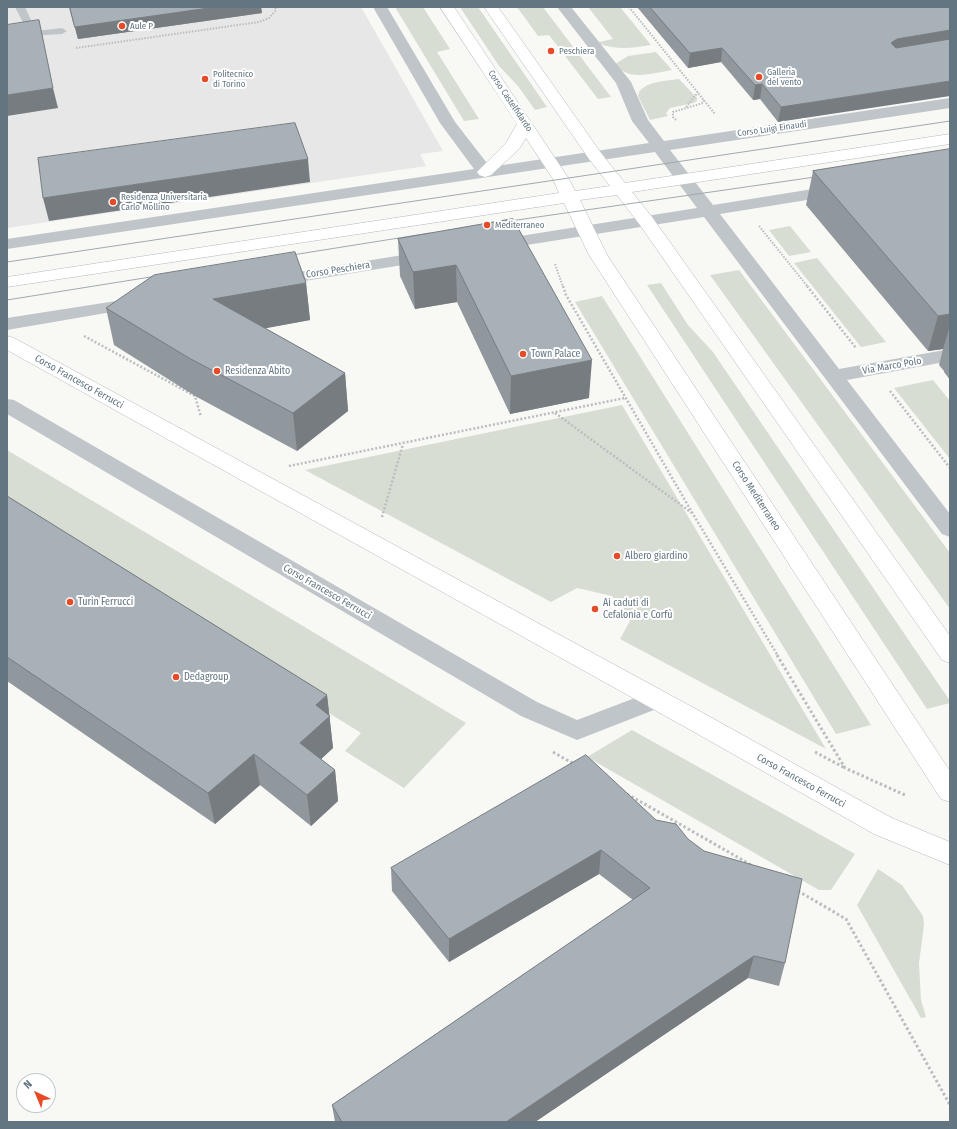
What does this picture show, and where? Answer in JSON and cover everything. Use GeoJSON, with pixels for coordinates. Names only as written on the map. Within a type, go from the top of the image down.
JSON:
{"type":"FeatureCollection","features":[{"type":"Feature","properties":{"kind":"main road","name":"Corso Castelfidardo"},"geometry":{"type":"LineString","coordinates":[[447,7],[550,162],[570,197]]}},
{"type":"Feature","properties":{"kind":"main road"},"geometry":{"type":"LineString","coordinates":[[491,7],[594,156],[646,221],[950,654]]}},
{"type":"Feature","properties":{"kind":"main road"},"geometry":{"type":"LineString","coordinates":[[485,172],[513,146],[525,124]]}},
{"type":"Feature","properties":{"kind":"main road"},"geometry":{"type":"LineString","coordinates":[[7,282],[950,139]]}},
{"type":"Feature","properties":{"kind":"main road","name":"Corso Mediterraneo"},"geometry":{"type":"LineString","coordinates":[[570,197],[598,255],[950,792]]}},
{"type":"Feature","properties":{"kind":"main road","name":"Corso Francesco Ferrucci"},"geometry":{"type":"LineString","coordinates":[[7,342],[656,699],[859,813],[883,826],[950,854]]}},
{"type":"Feature","properties":{"kind":"street"},"geometry":{"type":"LineString","coordinates":[[380,7],[448,123],[485,172]]}},
{"type":"Feature","properties":{"kind":"street"},"geometry":{"type":"LineString","coordinates":[[564,7],[622,82],[640,120],[710,210],[950,529]]}},
{"type":"Feature","properties":{"kind":"street","name":"Corso Luigi Einaudi"},"geometry":{"type":"LineString","coordinates":[[594,156],[950,103]]}},
{"type":"Feature","properties":{"kind":"street"},"geometry":{"type":"LineString","coordinates":[[7,244],[594,156]]}},
{"type":"Feature","properties":{"kind":"street"},"geometry":{"type":"LineString","coordinates":[[479,248],[850,188]]}},
{"type":"Feature","properties":{"kind":"street","name":"Corso Peschiera"},"geometry":{"type":"LineString","coordinates":[[258,283],[440,254]]}},
{"type":"Feature","properties":{"kind":"street"},"geometry":{"type":"LineString","coordinates":[[7,324],[148,301]]}},
{"type":"Feature","properties":{"kind":"street","name":"Via Marco Polo"},"geometry":{"type":"LineString","coordinates":[[834,376],[950,355]]}},
{"type":"Feature","properties":{"kind":"street","name":"Corso Francesco Ferrucci"},"geometry":{"type":"LineString","coordinates":[[7,405],[529,710],[577,730],[656,699]]}},
{"type":"Feature","properties":{"kind":"lane"},"geometry":{"type":"LineString","coordinates":[[20,7],[33,34],[62,30]]}},
{"type":"Feature","properties":{"kind":"path"},"geometry":{"type":"LineString","coordinates":[[62,30],[68,49],[259,22],[269,18],[276,10],[275,7]]}},
{"type":"Feature","properties":{"kind":"path"},"geometry":{"type":"LineString","coordinates":[[629,7],[716,114],[709,115]]}},
{"type":"Feature","properties":{"kind":"path"},"geometry":{"type":"LineString","coordinates":[[686,108],[698,92]]}},
{"type":"Feature","properties":{"kind":"path"},"geometry":{"type":"LineString","coordinates":[[683,120],[676,121],[673,117],[673,112],[678,109],[698,105],[703,102],[704,99]]}},
{"type":"Feature","properties":{"kind":"path"},"geometry":{"type":"LineString","coordinates":[[555,264],[566,295],[625,398],[845,768],[905,795]]}},
{"type":"Feature","properties":{"kind":"path"},"geometry":{"type":"LineString","coordinates":[[79,333],[195,396],[201,417],[208,421]]}},
{"type":"Feature","properties":{"kind":"path"},"geometry":{"type":"LineString","coordinates":[[285,467],[625,398]]}},
{"type":"Feature","properties":{"kind":"path"},"geometry":{"type":"LineString","coordinates":[[555,413],[693,514]]}},
{"type":"Feature","properties":{"kind":"path"},"geometry":{"type":"LineString","coordinates":[[382,518],[403,444]]}},
{"type":"Feature","properties":{"kind":"path"},"geometry":{"type":"LineString","coordinates":[[547,749],[575,764]]}},
{"type":"Feature","properties":{"kind":"path"},"geometry":{"type":"LineString","coordinates":[[623,792],[760,870]]}},
{"type":"Feature","properties":{"kind":"path"},"geometry":{"type":"LineString","coordinates":[[794,889],[846,919],[950,1106]]}},
{"type":"Feature","properties":{"kind":"shaded area","name":"Politecnico di Torino"},"geometry":{"type":"Polygon","coordinates":[[[7,7],[361,7],[443,151],[420,154],[426,166],[7,228],[7,7]]]}},
{"type":"Feature","properties":{"kind":"shaded area"},"geometry":{"type":"Polygon","coordinates":[[[395,7],[423,7],[450,49],[437,52],[479,119],[464,121],[395,7]]]}},
{"type":"Feature","properties":{"kind":"shaded area"},"geometry":{"type":"Polygon","coordinates":[[[460,7],[478,7],[547,107],[535,110],[518,86],[499,66],[460,7]]]}},
{"type":"Feature","properties":{"kind":"shaded area"},"geometry":{"type":"Polygon","coordinates":[[[517,7],[543,7],[611,97],[598,99],[549,35],[538,36],[517,7]]]}},
{"type":"Feature","properties":{"kind":"shaded area"},"geometry":{"type":"Polygon","coordinates":[[[588,7],[620,7],[651,45],[626,48],[600,44],[599,42],[613,39],[588,7]]]}},
{"type":"Feature","properties":{"kind":"shaded area"},"geometry":{"type":"Polygon","coordinates":[[[656,52],[672,70],[634,75],[620,70],[615,64],[628,56],[656,52]]]}},
{"type":"Feature","properties":{"kind":"shaded area"},"geometry":{"type":"Polygon","coordinates":[[[679,79],[697,98],[697,101],[670,108],[666,113],[668,116],[650,120],[638,96],[639,92],[642,88],[652,84],[679,79]]]}},
{"type":"Feature","properties":{"kind":"shaded area"},"geometry":{"type":"Polygon","coordinates":[[[790,226],[811,252],[789,256],[769,230],[790,226]]]}},
{"type":"Feature","properties":{"kind":"shaded area"},"geometry":{"type":"Polygon","coordinates":[[[817,258],[886,342],[861,347],[794,263],[817,258]]]}},
{"type":"Feature","properties":{"kind":"shaded area"},"geometry":{"type":"Polygon","coordinates":[[[739,270],[950,553],[950,609],[710,275],[739,270]]]}},
{"type":"Feature","properties":{"kind":"shaded area"},"geometry":{"type":"Polygon","coordinates":[[[661,283],[688,325],[713,352],[950,703],[927,709],[647,285],[661,283]]]}},
{"type":"Feature","properties":{"kind":"shaded area"},"geometry":{"type":"Polygon","coordinates":[[[602,296],[871,725],[836,734],[575,302],[602,296]]]}},
{"type":"Feature","properties":{"kind":"shaded area"},"geometry":{"type":"Polygon","coordinates":[[[933,380],[950,401],[950,459],[894,388],[933,380]]]}},
{"type":"Feature","properties":{"kind":"shaded area"},"geometry":{"type":"Polygon","coordinates":[[[622,405],[826,749],[620,639],[630,621],[612,596],[577,588],[551,602],[305,470],[622,405]]]}},
{"type":"Feature","properties":{"kind":"shaded area"},"geometry":{"type":"Polygon","coordinates":[[[7,450],[466,723],[404,788],[345,751],[361,733],[7,513],[7,450]]]}},
{"type":"Feature","properties":{"kind":"shaded area"},"geometry":{"type":"Polygon","coordinates":[[[632,730],[855,854],[831,890],[819,890],[587,757],[632,730]]]}},
{"type":"Feature","properties":{"kind":"shaded area"},"geometry":{"type":"Polygon","coordinates":[[[878,869],[902,885],[923,916],[924,925],[919,963],[921,1000],[926,1017],[921,1018],[857,905],[878,869]]]}},
{"type":"Feature","properties":{"kind":"building"},"geometry":{"type":"Polygon","coordinates":[[[70,7],[216,7],[75,27],[70,7]]]}},
{"type":"Feature","properties":{"kind":"building"},"geometry":{"type":"Polygon","coordinates":[[[650,7],[950,7],[950,30],[897,39],[891,43],[896,48],[950,39],[950,81],[781,107],[762,84],[755,85],[722,48],[690,53],[650,7]]]}},
{"type":"Feature","properties":{"kind":"building"},"geometry":{"type":"Polygon","coordinates":[[[39,20],[53,88],[7,95],[7,25],[39,20]]]}},
{"type":"Feature","properties":{"kind":"building"},"geometry":{"type":"Polygon","coordinates":[[[295,123],[308,159],[43,198],[38,158],[295,123]]]}},
{"type":"Feature","properties":{"kind":"building"},"geometry":{"type":"Polygon","coordinates":[[[950,149],[950,314],[938,316],[813,171],[950,149]]]}},
{"type":"Feature","properties":{"kind":"building"},"geometry":{"type":"Polygon","coordinates":[[[513,219],[592,360],[511,376],[456,265],[413,272],[398,239],[513,219]]]}},
{"type":"Feature","properties":{"kind":"building"},"geometry":{"type":"Polygon","coordinates":[[[295,252],[306,283],[213,299],[345,373],[293,413],[189,358],[106,308],[154,275],[295,252]]]}},
{"type":"Feature","properties":{"kind":"building","name":"Turin Ferrucci"},"geometry":{"type":"Polygon","coordinates":[[[7,496],[327,695],[316,705],[330,716],[300,743],[335,770],[307,795],[254,754],[208,793],[7,657],[7,496]]]}},
{"type":"Feature","properties":{"kind":"building"},"geometry":{"type":"Polygon","coordinates":[[[586,755],[656,820],[676,824],[688,839],[704,851],[802,879],[785,963],[754,956],[506,1122],[342,1122],[332,1105],[650,888],[601,850],[449,939],[391,868],[586,755]]]}},
{"type":"Feature","properties":{"kind":"tram line"},"geometry":{"type":"LineString","coordinates":[[7,262],[950,121]]}},
{"type":"Feature","properties":{"kind":"tram line"},"geometry":{"type":"LineString","coordinates":[[503,222],[822,176]]}},
{"type":"Feature","properties":{"kind":"tram line"},"geometry":{"type":"LineString","coordinates":[[286,256],[430,233]]}},
{"type":"Feature","properties":{"kind":"tram line"},"geometry":{"type":"LineString","coordinates":[[7,300],[163,275]]}},
{"type":"Feature","properties":{"kind":"place","name":"Aule P"},"geometry":{"type":"Point","coordinates":[122,26]}},
{"type":"Feature","properties":{"kind":"place","name":"Peschiera"},"geometry":{"type":"Point","coordinates":[551,51]}},
{"type":"Feature","properties":{"kind":"place","name":"Galleria del vento"},"geometry":{"type":"Point","coordinates":[759,77]}},
{"type":"Feature","properties":{"kind":"place","name":"Politecnico di Torino"},"geometry":{"type":"Point","coordinates":[205,79]}},
{"type":"Feature","properties":{"kind":"place","name":"Residenza Universitaria Carlo Mollino"},"geometry":{"type":"Point","coordinates":[113,202]}},
{"type":"Feature","properties":{"kind":"place","name":"Mediterraneo"},"geometry":{"type":"Point","coordinates":[487,225]}},
{"type":"Feature","properties":{"kind":"place","name":"Town Palace"},"geometry":{"type":"Point","coordinates":[523,354]}},
{"type":"Feature","properties":{"kind":"place","name":"Residenza Abito"},"geometry":{"type":"Point","coordinates":[217,371]}},
{"type":"Feature","properties":{"kind":"place","name":"Albero giardino"},"geometry":{"type":"Point","coordinates":[617,556]}},
{"type":"Feature","properties":{"kind":"place","name":"Turin Ferrucci"},"geometry":{"type":"Point","coordinates":[70,602]}},
{"type":"Feature","properties":{"kind":"place","name":"Ai caduti di Cefalonia e Corfù"},"geometry":{"type":"Point","coordinates":[595,609]}},
{"type":"Feature","properties":{"kind":"place","name":"Dedagroup"},"geometry":{"type":"Point","coordinates":[176,677]}}]}
